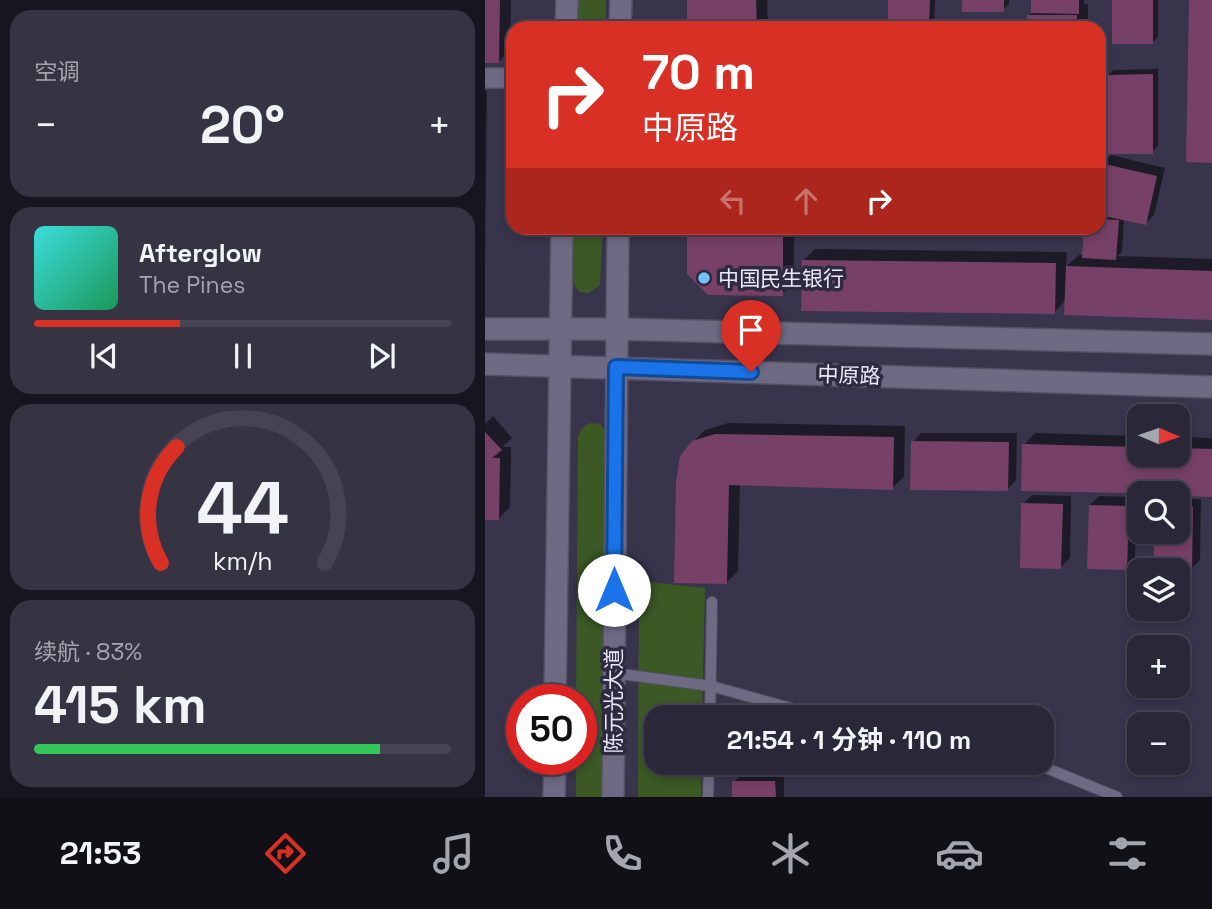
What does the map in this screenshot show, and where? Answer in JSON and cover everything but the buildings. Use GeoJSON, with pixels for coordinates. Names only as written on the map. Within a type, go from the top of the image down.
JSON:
{"type":"FeatureCollection","features":[{"type":"Feature","properties":{"kind":"main road"},"geometry":{"type":"LineString","coordinates":[[566,21],[567,0]]}},
{"type":"Feature","properties":{"kind":"main road"},"geometry":{"type":"LineString","coordinates":[[620,21],[621,0]]}},
{"type":"Feature","properties":{"kind":"main road"},"geometry":{"type":"LineString","coordinates":[[555,684],[562,235]]}},
{"type":"Feature","properties":{"kind":"main road","name":"陈元光大道"},"geometry":{"type":"LineString","coordinates":[[613,797],[618,235]]}},
{"type":"Feature","properties":{"kind":"main road","name":"中原路"},"geometry":{"type":"LineString","coordinates":[[485,329],[617,329],[1212,344]]}},
{"type":"Feature","properties":{"kind":"main road","name":"中原路"},"geometry":{"type":"LineString","coordinates":[[485,364],[1212,387]]}},
{"type":"Feature","properties":{"kind":"main road"},"geometry":{"type":"LineString","coordinates":[[554,797],[555,775]]}},
{"type":"Feature","properties":{"kind":"street"},"geometry":{"type":"LineString","coordinates":[[485,78],[506,78]]}},
{"type":"Feature","properties":{"kind":"lane"},"geometry":{"type":"LineString","coordinates":[[710,705],[712,602]]}},
{"type":"Feature","properties":{"kind":"lane"},"geometry":{"type":"LineString","coordinates":[[613,673],[711,686],[779,705]]}},
{"type":"Feature","properties":{"kind":"lane"},"geometry":{"type":"LineString","coordinates":[[1054,771],[1117,797]]}},
{"type":"Feature","properties":{"kind":"lane"},"geometry":{"type":"LineString","coordinates":[[708,797],[709,775]]}},
{"type":"Feature","properties":{"kind":"green space"},"geometry":{"type":"Polygon","coordinates":[[[575,0],[606,0],[606,21],[575,21],[575,0]]]}},
{"type":"Feature","properties":{"kind":"green space"},"geometry":{"type":"Polygon","coordinates":[[[572,235],[603,235],[600,285],[589,293],[579,292],[572,280],[572,235]]]}},
{"type":"Feature","properties":{"kind":"green space"},"geometry":{"type":"Polygon","coordinates":[[[590,423],[600,424],[608,434],[608,797],[576,797],[576,775],[597,775],[597,684],[576,684],[578,436],[582,428],[590,423]]]}},
{"type":"Feature","properties":{"kind":"green space"},"geometry":{"type":"Polygon","coordinates":[[[639,581],[705,588],[702,705],[644,705],[644,775],[701,775],[701,797],[638,797],[639,581]]]}},
{"type":"Feature","properties":{"kind":"place","name":"中国民生银行"},"geometry":{"type":"Point","coordinates":[704,278]}},
{"type":"Feature","properties":{"kind":"route"},"geometry":{"type":"LineString","coordinates":[[614,590],[616,367],[751,372]]}}]}
